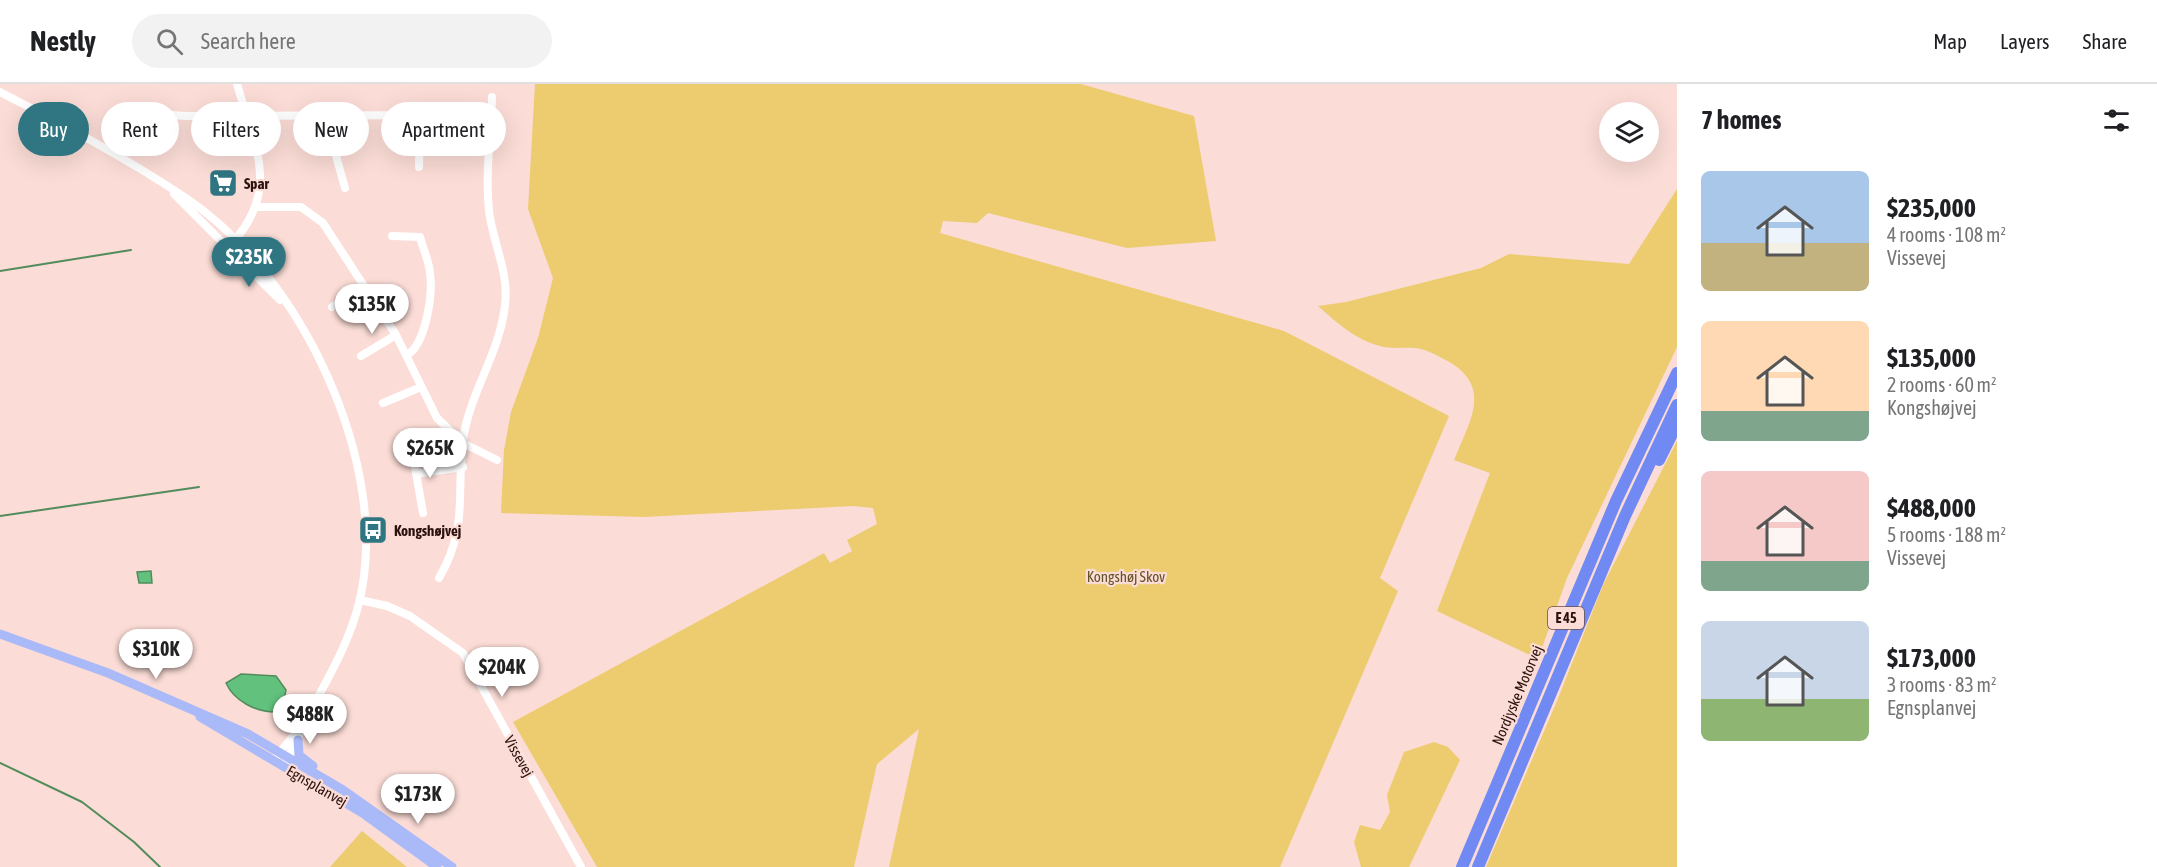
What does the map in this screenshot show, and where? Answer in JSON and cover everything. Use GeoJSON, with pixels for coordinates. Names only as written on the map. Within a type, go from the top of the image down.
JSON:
{"type":"FeatureCollection","features":[{"type":"Feature","properties":{"kind":"highway","name":"Nordjyske Motorvej"},"geometry":{"type":"LineString","coordinates":[[1462,867],[1616,501],[1677,373]]}},
{"type":"Feature","properties":{"kind":"highway","name":"Nordjyske Motorvej"},"geometry":{"type":"LineString","coordinates":[[1478,867],[1647,465],[1677,405]]}},
{"type":"Feature","properties":{"kind":"highway"},"geometry":{"type":"LineString","coordinates":[[1596,584],[1677,424]]}},
{"type":"Feature","properties":{"kind":"main road","name":"Egnsplanvej"},"geometry":{"type":"LineString","coordinates":[[0,634],[108,673],[193,712],[230,725],[280,756],[343,790],[452,867]]}},
{"type":"Feature","properties":{"kind":"main road","name":"Egnsplanvej"},"geometry":{"type":"LineString","coordinates":[[193,712],[221,730],[280,756]]}},
{"type":"Feature","properties":{"kind":"main road"},"geometry":{"type":"LineString","coordinates":[[298,740],[300,755],[343,790]]}},
{"type":"Feature","properties":{"kind":"main road","name":"Egnsplanvej"},"geometry":{"type":"LineString","coordinates":[[280,756],[283,767],[364,814],[437,867]]}},
{"type":"Feature","properties":{"kind":"street"},"geometry":{"type":"LineString","coordinates":[[237,84],[242,102]]}},
{"type":"Feature","properties":{"kind":"street"},"geometry":{"type":"LineString","coordinates":[[0,93],[104,145],[164,186],[186,198],[234,240],[270,280],[333,387],[356,450],[367,510],[360,600],[344,649],[298,740],[280,756]]}},
{"type":"Feature","properties":{"kind":"street"},"geometry":{"type":"LineString","coordinates":[[492,97],[492,102]]}},
{"type":"Feature","properties":{"kind":"street"},"geometry":{"type":"LineString","coordinates":[[228,247],[257,207],[260,175],[255,156]]}},
{"type":"Feature","properties":{"kind":"street"},"geometry":{"type":"LineString","coordinates":[[337,156],[345,188]]}},
{"type":"Feature","properties":{"kind":"street"},"geometry":{"type":"LineString","coordinates":[[419,156],[419,167]]}},
{"type":"Feature","properties":{"kind":"street"},"geometry":{"type":"LineString","coordinates":[[438,578],[451,557],[458,536],[463,443],[471,411],[498,337],[505,306],[506,277],[489,209],[490,156]]}},
{"type":"Feature","properties":{"kind":"street"},"geometry":{"type":"LineString","coordinates":[[164,186],[289,310]]}},
{"type":"Feature","properties":{"kind":"street"},"geometry":{"type":"LineString","coordinates":[[257,207],[301,207],[315,214],[396,335],[437,417],[463,443],[497,460]]}},
{"type":"Feature","properties":{"kind":"street"},"geometry":{"type":"LineString","coordinates":[[392,236],[420,237],[431,240]]}},
{"type":"Feature","properties":{"kind":"street"},"geometry":{"type":"LineString","coordinates":[[406,355],[414,351],[420,341],[431,293],[430,272],[420,237]]}},
{"type":"Feature","properties":{"kind":"street"},"geometry":{"type":"LineString","coordinates":[[332,307],[364,286]]}},
{"type":"Feature","properties":{"kind":"street"},"geometry":{"type":"LineString","coordinates":[[361,356],[396,335]]}},
{"type":"Feature","properties":{"kind":"street"},"geometry":{"type":"LineString","coordinates":[[383,403],[421,387]]}},
{"type":"Feature","properties":{"kind":"street"},"geometry":{"type":"LineString","coordinates":[[412,450],[423,513]]}},
{"type":"Feature","properties":{"kind":"street"},"geometry":{"type":"LineString","coordinates":[[416,474],[463,467]]}},
{"type":"Feature","properties":{"kind":"street","name":"Vissevej"},"geometry":{"type":"LineString","coordinates":[[360,600],[387,606],[410,616],[463,653],[580,867]]}},
{"type":"Feature","properties":{"kind":"street"},"geometry":{"type":"LineString","coordinates":[[280,756],[306,722]]}},
{"type":"Feature","properties":{"kind":"green space","name":"Kongshøj Skov"},"geometry":{"type":"Polygon","coordinates":[[[535,84],[1081,84],[1194,116],[1216,241],[1127,248],[988,213],[977,223],[943,221],[940,233],[1284,331],[1449,416],[1380,578],[1398,591],[1280,867],[889,867],[919,729],[877,764],[854,867],[597,867],[513,722],[824,553],[830,563],[852,551],[847,540],[877,524],[873,508],[853,506],[644,517],[501,513],[504,450],[511,412],[538,338],[553,278],[528,209],[535,84]]]}},
{"type":"Feature","properties":{"kind":"green space"},"geometry":{"type":"Polygon","coordinates":[[[1677,189],[1677,347],[1567,578],[1538,659],[1437,611],[1490,473],[1454,460],[1474,408],[1471,384],[1464,373],[1437,355],[1421,349],[1385,347],[1371,343],[1347,330],[1318,306],[1346,302],[1481,268],[1509,254],[1629,264],[1677,189]]]}},
{"type":"Feature","properties":{"kind":"green space"},"geometry":{"type":"Polygon","coordinates":[[[1677,441],[1677,867],[1486,867],[1557,701],[1603,585],[1677,441]]]}},
{"type":"Feature","properties":{"kind":"green space"},"geometry":{"type":"Polygon","coordinates":[[[1434,742],[1448,747],[1460,760],[1409,867],[1361,867],[1354,842],[1360,825],[1380,830],[1390,812],[1387,795],[1404,752],[1434,742]]]}},
{"type":"Feature","properties":{"kind":"green space"},"geometry":{"type":"Polygon","coordinates":[[[362,831],[407,867],[330,867],[362,831]]]}},
{"type":"Feature","properties":{"kind":"shaded area"},"geometry":{"type":"Polygon","coordinates":[[[151,571],[152,583],[139,583],[137,572],[151,571]]]}},
{"type":"Feature","properties":{"kind":"shaded area"},"geometry":{"type":"Polygon","coordinates":[[[241,674],[276,676],[286,690],[283,705],[275,712],[253,708],[240,700],[226,683],[241,674]]]}},
{"type":"Feature","properties":{"kind":"waterway"},"geometry":{"type":"LineString","coordinates":[[0,271],[131,250]]}},
{"type":"Feature","properties":{"kind":"waterway"},"geometry":{"type":"LineString","coordinates":[[0,516],[199,487]]}},
{"type":"Feature","properties":{"kind":"waterway"},"geometry":{"type":"LineString","coordinates":[[0,763],[82,802],[134,842],[160,867]]}},
{"type":"Feature","properties":{"kind":"place","name":"Spar"},"geometry":{"type":"Point","coordinates":[223,183]}},
{"type":"Feature","properties":{"kind":"place","name":"Kongshøjvej"},"geometry":{"type":"Point","coordinates":[373,530]}}]}
